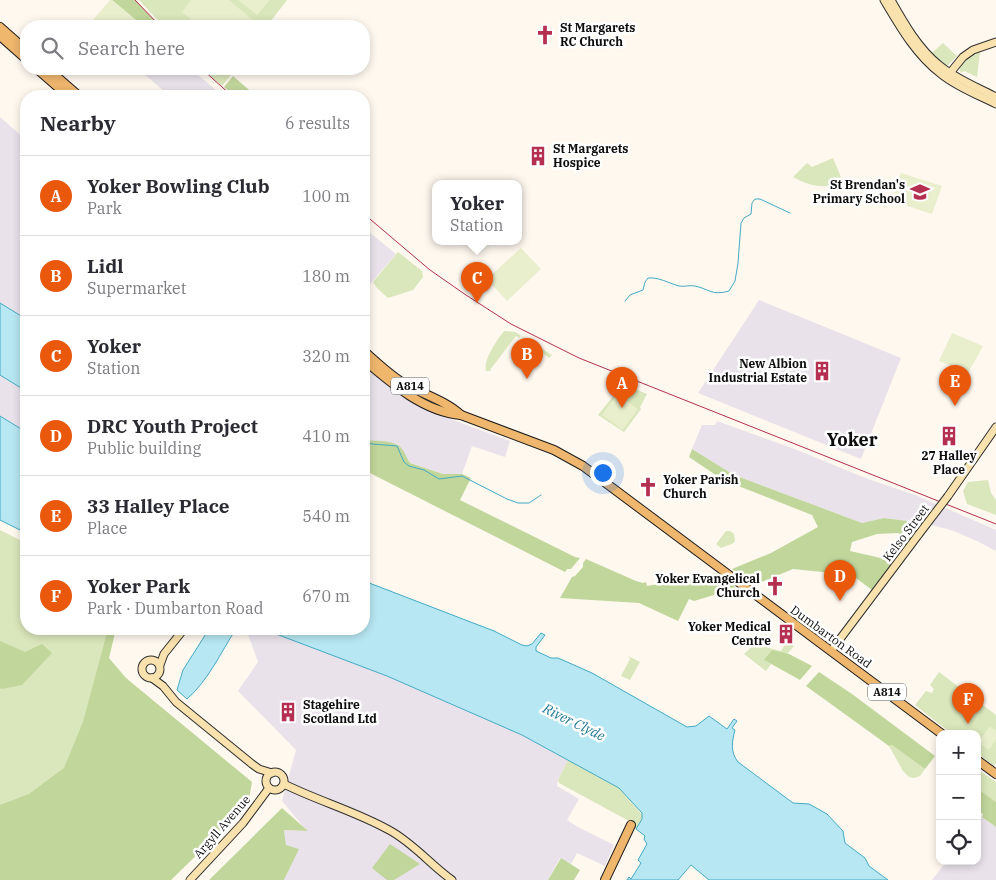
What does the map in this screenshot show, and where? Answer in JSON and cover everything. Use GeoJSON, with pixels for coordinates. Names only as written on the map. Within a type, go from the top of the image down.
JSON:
{"type":"FeatureCollection","features":[{"type":"Feature","properties":{"kind":"main road"},"geometry":{"type":"LineString","coordinates":[[0,27],[20,45]]}},
{"type":"Feature","properties":{"kind":"main road"},"geometry":{"type":"LineString","coordinates":[[0,36],[20,54]]}},
{"type":"Feature","properties":{"kind":"main road"},"geometry":{"type":"LineString","coordinates":[[44,75],[61,90]]}},
{"type":"Feature","properties":{"kind":"main road"},"geometry":{"type":"LineString","coordinates":[[55,75],[72,90]]}},
{"type":"Feature","properties":{"kind":"main road","name":"A814"},"geometry":{"type":"LineString","coordinates":[[370,356],[400,380],[451,406],[461,415]]}},
{"type":"Feature","properties":{"kind":"main road","name":"Dumbarton Road"},"geometry":{"type":"LineString","coordinates":[[370,365],[398,387],[426,404],[449,414],[461,415],[573,459],[937,730]]}},
{"type":"Feature","properties":{"kind":"main road"},"geometry":{"type":"LineString","coordinates":[[981,763],[996,774]]}},
{"type":"Feature","properties":{"kind":"main road"},"geometry":{"type":"LineString","coordinates":[[605,880],[631,826]]}},
{"type":"Feature","properties":{"kind":"street"},"geometry":{"type":"LineString","coordinates":[[884,0],[910,41],[942,75],[996,104]]}},
{"type":"Feature","properties":{"kind":"street"},"geometry":{"type":"LineString","coordinates":[[891,0],[922,47],[939,65],[950,73],[996,97]]}},
{"type":"Feature","properties":{"kind":"street"},"geometry":{"type":"LineString","coordinates":[[950,73],[973,50],[996,42]]}},
{"type":"Feature","properties":{"kind":"street","name":"Kelso Street"},"geometry":{"type":"LineString","coordinates":[[831,651],[948,496],[996,427]]}},
{"type":"Feature","properties":{"kind":"street"},"geometry":{"type":"LineString","coordinates":[[152,678],[164,654],[179,635]]}},
{"type":"Feature","properties":{"kind":"street"},"geometry":{"type":"LineString","coordinates":[[158,666],[146,661],[142,669],[144,675],[163,686],[176,702],[259,768],[282,775],[284,784],[278,790],[269,788],[259,768]]}},
{"type":"Feature","properties":{"kind":"street"},"geometry":{"type":"LineString","coordinates":[[158,666],[163,686]]}},
{"type":"Feature","properties":{"kind":"street"},"geometry":{"type":"LineString","coordinates":[[266,780],[272,773]]}},
{"type":"Feature","properties":{"kind":"street"},"geometry":{"type":"LineString","coordinates":[[284,784],[353,812],[391,831],[452,880]]}},
{"type":"Feature","properties":{"kind":"street","name":"Argyll Avenue"},"geometry":{"type":"LineString","coordinates":[[190,880],[244,823],[269,788]]}},
{"type":"Feature","properties":{"kind":"shaded area"},"geometry":{"type":"Polygon","coordinates":[[[145,75],[198,75],[216,90],[163,90],[145,75]]]}},
{"type":"Feature","properties":{"kind":"shaded area"},"geometry":{"type":"Polygon","coordinates":[[[0,117],[20,135],[20,315],[0,303],[0,117]]]}},
{"type":"Feature","properties":{"kind":"shaded area"},"geometry":{"type":"Polygon","coordinates":[[[370,233],[396,254],[370,284],[370,233]]]}},
{"type":"Feature","properties":{"kind":"shaded area","name":"New Albion Industrial Estate"},"geometry":{"type":"Polygon","coordinates":[[[759,300],[901,358],[861,459],[698,393],[759,300]]]}},
{"type":"Feature","properties":{"kind":"shaded area"},"geometry":{"type":"Polygon","coordinates":[[[370,372],[410,400],[437,414],[510,441],[505,457],[472,446],[462,474],[443,474],[410,463],[398,445],[370,441],[370,372]]]}},
{"type":"Feature","properties":{"kind":"shaded area"},"geometry":{"type":"Polygon","coordinates":[[[0,375],[20,387],[20,428],[0,416],[0,375]]]}},
{"type":"Feature","properties":{"kind":"shaded area"},"geometry":{"type":"Polygon","coordinates":[[[717,421],[792,448],[868,479],[918,496],[996,530],[996,551],[951,530],[923,523],[884,518],[862,523],[734,475],[692,449],[702,425],[715,425],[717,421]]]}},
{"type":"Feature","properties":{"kind":"shaded area"},"geometry":{"type":"Polygon","coordinates":[[[248,635],[282,635],[387,676],[522,735],[568,760],[557,786],[579,799],[567,820],[614,845],[605,866],[577,853],[571,864],[560,858],[548,880],[284,880],[298,850],[286,845],[284,830],[307,831],[282,801],[296,750],[238,691],[258,662],[248,635]]]}},
{"type":"Feature","properties":{"kind":"shaded area"},"geometry":{"type":"Polygon","coordinates":[[[982,817],[996,827],[996,880],[932,880],[944,865],[981,865],[982,817]]]}},
{"type":"Feature","properties":{"kind":"green space"},"geometry":{"type":"Polygon","coordinates":[[[112,0],[135,0],[154,20],[136,20],[112,0]]]}},
{"type":"Feature","properties":{"kind":"green space"},"geometry":{"type":"Polygon","coordinates":[[[112,0],[136,20],[93,20],[112,0]]]}},
{"type":"Feature","properties":{"kind":"green space"},"geometry":{"type":"Polygon","coordinates":[[[139,0],[287,0],[272,20],[157,20],[139,0]]]}},
{"type":"Feature","properties":{"kind":"green space"},"geometry":{"type":"Polygon","coordinates":[[[191,0],[229,0],[253,20],[192,20],[182,12],[191,0]]]}},
{"type":"Feature","properties":{"kind":"green space"},"geometry":{"type":"Polygon","coordinates":[[[238,0],[270,0],[257,15],[238,0]]]}},
{"type":"Feature","properties":{"kind":"green space"},"geometry":{"type":"Polygon","coordinates":[[[943,43],[957,56],[948,65],[943,64],[932,53],[943,43]]]}},
{"type":"Feature","properties":{"kind":"green space"},"geometry":{"type":"Polygon","coordinates":[[[980,52],[977,77],[964,71],[962,73],[960,71],[962,64],[980,52]]]}},
{"type":"Feature","properties":{"kind":"green space"},"geometry":{"type":"Polygon","coordinates":[[[209,75],[231,75],[222,86],[209,75]]]}},
{"type":"Feature","properties":{"kind":"green space"},"geometry":{"type":"Polygon","coordinates":[[[233,76],[249,90],[227,90],[224,87],[233,76]]]}},
{"type":"Feature","properties":{"kind":"green space"},"geometry":{"type":"Polygon","coordinates":[[[833,158],[843,182],[830,186],[818,186],[793,177],[807,163],[812,167],[833,158]]]}},
{"type":"Feature","properties":{"kind":"green space"},"geometry":{"type":"Polygon","coordinates":[[[901,173],[942,186],[932,214],[892,201],[901,173]]]}},
{"type":"Feature","properties":{"kind":"green space"},"geometry":{"type":"Polygon","coordinates":[[[521,248],[541,269],[507,301],[487,279],[521,248]]]}},
{"type":"Feature","properties":{"kind":"green space"},"geometry":{"type":"Polygon","coordinates":[[[398,252],[422,271],[423,277],[413,290],[388,298],[373,282],[398,252]]]}},
{"type":"Feature","properties":{"kind":"green space"},"geometry":{"type":"Polygon","coordinates":[[[504,331],[515,332],[552,355],[549,358],[521,336],[519,338],[516,336],[490,370],[492,371],[486,371],[489,356],[504,331]]]}},
{"type":"Feature","properties":{"kind":"green space"},"geometry":{"type":"Polygon","coordinates":[[[952,333],[983,346],[968,373],[939,361],[952,333]]]}},
{"type":"Feature","properties":{"kind":"green space"},"geometry":{"type":"Polygon","coordinates":[[[623,384],[647,394],[640,407],[641,409],[624,432],[598,415],[623,384]]]}},
{"type":"Feature","properties":{"kind":"green space"},"geometry":{"type":"Polygon","coordinates":[[[617,394],[638,409],[623,430],[602,415],[617,394]]]}},
{"type":"Feature","properties":{"kind":"green space"},"geometry":{"type":"Polygon","coordinates":[[[370,440],[395,443],[402,449],[410,463],[443,474],[462,474],[471,478],[460,500],[580,558],[571,569],[567,569],[565,572],[370,473],[370,440]]]}},
{"type":"Feature","properties":{"kind":"green space"},"geometry":{"type":"Polygon","coordinates":[[[692,449],[734,475],[862,523],[884,518],[923,523],[909,541],[898,533],[877,534],[852,542],[850,551],[894,561],[872,590],[852,575],[793,569],[754,585],[732,569],[771,553],[818,527],[812,515],[723,480],[689,457],[692,449]]]}},
{"type":"Feature","properties":{"kind":"green space"},"geometry":{"type":"Polygon","coordinates":[[[988,480],[991,493],[996,500],[996,515],[967,504],[963,491],[968,482],[988,480]]]}},
{"type":"Feature","properties":{"kind":"green space"},"geometry":{"type":"Polygon","coordinates":[[[0,530],[20,540],[20,635],[114,635],[81,785],[0,869],[0,530]]]}},
{"type":"Feature","properties":{"kind":"green space"},"geometry":{"type":"Polygon","coordinates":[[[726,531],[734,534],[735,540],[734,543],[721,548],[716,544],[726,531]]]}},
{"type":"Feature","properties":{"kind":"green space"},"geometry":{"type":"Polygon","coordinates":[[[586,559],[636,581],[646,582],[647,586],[717,573],[737,588],[694,601],[689,599],[678,621],[639,603],[560,598],[572,577],[583,567],[586,559]]]}},
{"type":"Feature","properties":{"kind":"green space"},"geometry":{"type":"Polygon","coordinates":[[[106,635],[115,635],[109,658],[126,678],[252,782],[248,805],[171,880],[0,880],[0,805],[29,794],[64,768],[83,722],[106,635]]]}},
{"type":"Feature","properties":{"kind":"green space"},"geometry":{"type":"Polygon","coordinates":[[[760,638],[763,640],[761,642],[766,646],[768,644],[769,648],[781,651],[787,641],[794,646],[787,654],[772,650],[765,660],[771,664],[766,671],[744,654],[758,641],[760,642],[760,638]]]}},
{"type":"Feature","properties":{"kind":"green space"},"geometry":{"type":"Polygon","coordinates":[[[0,641],[25,652],[42,644],[52,653],[22,685],[1,689],[0,641]]]}},
{"type":"Feature","properties":{"kind":"green space"},"geometry":{"type":"Polygon","coordinates":[[[772,650],[789,654],[812,666],[800,680],[764,660],[772,650]]]}},
{"type":"Feature","properties":{"kind":"green space"},"geometry":{"type":"Polygon","coordinates":[[[628,656],[640,662],[630,680],[621,676],[630,659],[628,656]]]}},
{"type":"Feature","properties":{"kind":"green space"},"geometry":{"type":"Polygon","coordinates":[[[819,672],[852,694],[935,756],[925,769],[892,745],[889,746],[806,686],[819,672]]]}},
{"type":"Feature","properties":{"kind":"green space"},"geometry":{"type":"Polygon","coordinates":[[[939,672],[996,715],[996,763],[994,766],[981,756],[981,730],[947,730],[915,705],[926,691],[932,693],[934,689],[930,685],[939,672]]]}},
{"type":"Feature","properties":{"kind":"green space"},"geometry":{"type":"Polygon","coordinates":[[[990,726],[996,731],[996,740],[989,750],[981,745],[981,739],[990,726]]]}},
{"type":"Feature","properties":{"kind":"green space"},"geometry":{"type":"Polygon","coordinates":[[[892,745],[925,769],[920,776],[909,777],[903,771],[889,746],[892,745]]]}},
{"type":"Feature","properties":{"kind":"green space"},"geometry":{"type":"Polygon","coordinates":[[[568,760],[619,788],[643,816],[636,829],[629,821],[559,783],[558,780],[568,760]]]}},
{"type":"Feature","properties":{"kind":"green space"},"geometry":{"type":"Polygon","coordinates":[[[981,772],[996,782],[996,802],[981,791],[981,772]]]}},
{"type":"Feature","properties":{"kind":"green space"},"geometry":{"type":"Polygon","coordinates":[[[981,791],[996,802],[996,827],[982,817],[983,814],[981,813],[981,791]]]}},
{"type":"Feature","properties":{"kind":"green space"},"geometry":{"type":"Polygon","coordinates":[[[282,808],[308,831],[284,830],[286,845],[299,849],[284,880],[209,880],[282,808]]]}},
{"type":"Feature","properties":{"kind":"green space"},"geometry":{"type":"Polygon","coordinates":[[[390,844],[420,864],[394,880],[387,880],[372,868],[390,844]]]}},
{"type":"Feature","properties":{"kind":"green space"},"geometry":{"type":"Polygon","coordinates":[[[561,858],[580,870],[574,880],[548,880],[561,858]]]}},
{"type":"Feature","properties":{"kind":"water"},"geometry":{"type":"Polygon","coordinates":[[[0,303],[20,315],[20,387],[0,375],[0,303]]]}},
{"type":"Feature","properties":{"kind":"water"},"geometry":{"type":"Polygon","coordinates":[[[0,416],[20,428],[20,530],[0,520],[0,416]]]}},
{"type":"Feature","properties":{"kind":"water","name":"River Clyde"},"geometry":{"type":"Polygon","coordinates":[[[370,583],[494,631],[522,645],[532,644],[541,633],[545,635],[536,647],[536,651],[551,658],[558,658],[592,673],[687,727],[696,726],[709,716],[727,729],[734,719],[737,721],[732,728],[735,730],[733,750],[738,762],[793,803],[809,804],[827,814],[843,831],[845,843],[865,858],[869,866],[888,880],[709,880],[691,865],[678,880],[627,880],[629,877],[631,879],[641,863],[638,860],[647,844],[644,839],[645,836],[636,829],[642,819],[642,813],[619,788],[522,735],[387,676],[279,635],[370,635],[370,583]]]}},
{"type":"Feature","properties":{"kind":"water"},"geometry":{"type":"Polygon","coordinates":[[[205,635],[232,635],[208,675],[187,699],[177,690],[183,670],[205,635]]]}},
{"type":"Feature","properties":{"kind":"waterway"},"geometry":{"type":"LineString","coordinates":[[625,301],[630,295],[643,290],[648,278],[660,279],[679,286],[695,286],[714,292],[729,291],[735,281],[741,223],[744,218],[751,214],[752,203],[755,199],[760,199],[790,213]]}},
{"type":"Feature","properties":{"kind":"waterway"},"geometry":{"type":"LineString","coordinates":[[370,443],[397,446],[404,462],[409,466],[424,470],[439,479],[462,476],[518,503],[529,503],[541,495]]}},
{"type":"Feature","properties":{"kind":"railway"},"geometry":{"type":"LineString","coordinates":[[135,0],[154,20]]}},
{"type":"Feature","properties":{"kind":"railway"},"geometry":{"type":"LineString","coordinates":[[209,75],[225,90]]}},
{"type":"Feature","properties":{"kind":"railway"},"geometry":{"type":"LineString","coordinates":[[370,219],[430,270],[466,295],[511,324],[579,358],[996,524]]}},
{"type":"Feature","properties":{"kind":"place","name":"St Margarets RC Church"},"geometry":{"type":"Point","coordinates":[545,35]}},
{"type":"Feature","properties":{"kind":"place","name":"St Margarets Hospice"},"geometry":{"type":"Point","coordinates":[538,156]}},
{"type":"Feature","properties":{"kind":"place","name":"St Brendan's Primary School"},"geometry":{"type":"Point","coordinates":[920,192]}},
{"type":"Feature","properties":{"kind":"place","name":"Yoker"},"geometry":{"type":"Point","coordinates":[477,303]}},
{"type":"Feature","properties":{"kind":"place","name":"New Albion Industrial Estate"},"geometry":{"type":"Point","coordinates":[822,371]}},
{"type":"Feature","properties":{"kind":"place","name":"Lidl"},"geometry":{"type":"Point","coordinates":[527,379]}},
{"type":"Feature","properties":{"kind":"place","name":"33 Halley Place"},"geometry":{"type":"Point","coordinates":[955,406]}},
{"type":"Feature","properties":{"kind":"place","name":"Yoker Bowling Club"},"geometry":{"type":"Point","coordinates":[622,408]}},
{"type":"Feature","properties":{"kind":"place","name":"27 Halley Place"},"geometry":{"type":"Point","coordinates":[949,436]}},
{"type":"Feature","properties":{"kind":"place","name":"Yoker Parish Church"},"geometry":{"type":"Point","coordinates":[648,487]}},
{"type":"Feature","properties":{"kind":"place","name":"Yoker Evangelical Church"},"geometry":{"type":"Point","coordinates":[775,586]}},
{"type":"Feature","properties":{"kind":"place","name":"DRC Youth Project"},"geometry":{"type":"Point","coordinates":[840,601]}},
{"type":"Feature","properties":{"kind":"place","name":"Yoker Medical Centre"},"geometry":{"type":"Point","coordinates":[786,634]}},
{"type":"Feature","properties":{"kind":"place","name":"Stagehire Scotland Ltd"},"geometry":{"type":"Point","coordinates":[288,712]}},
{"type":"Feature","properties":{"kind":"place","name":"Yoker Park"},"geometry":{"type":"Point","coordinates":[968,724]}},
{"type":"Feature","properties":{"kind":"district","name":"Yoker"},"geometry":{"type":"Point","coordinates":[852,440]}}]}
